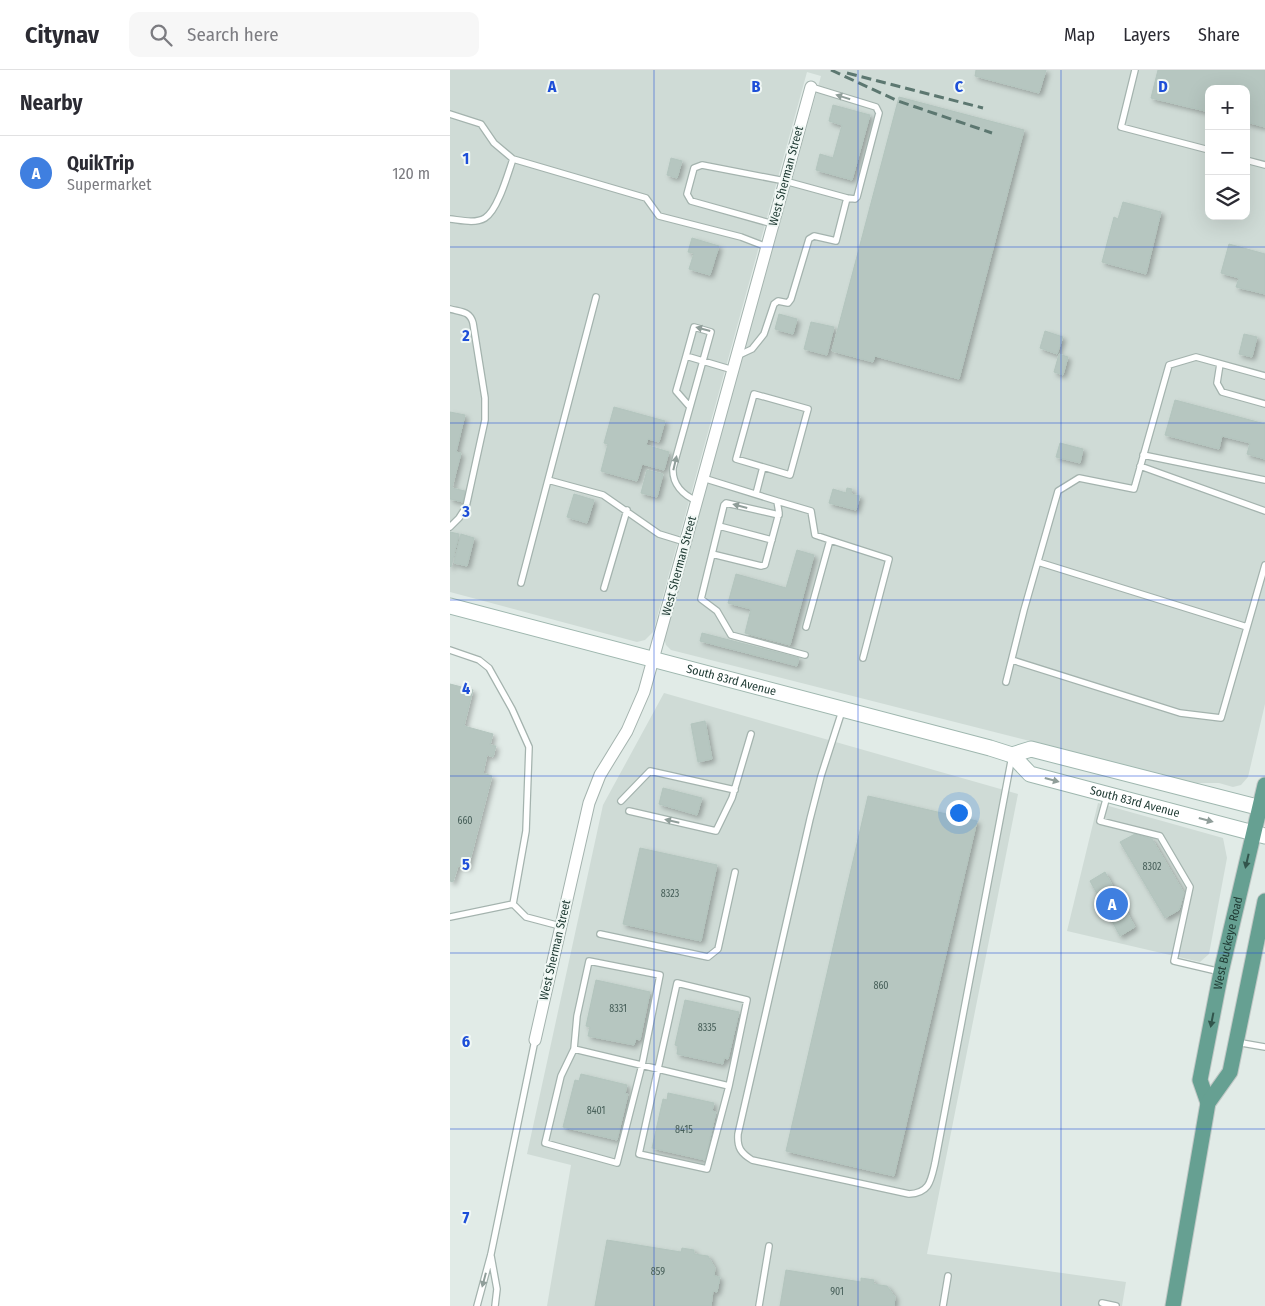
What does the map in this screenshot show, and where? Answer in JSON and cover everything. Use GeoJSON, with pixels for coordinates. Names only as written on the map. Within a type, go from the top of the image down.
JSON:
{"type":"FeatureCollection","features":[{"type":"Feature","properties":{"kind":"main road","name":"South 83rd Avenue"},"geometry":{"type":"LineString","coordinates":[[450,606],[1012,755],[1030,774],[1259,834]]}},
{"type":"Feature","properties":{"kind":"main road","name":"South 83rd Avenue"},"geometry":{"type":"LineString","coordinates":[[1012,755],[1031,748],[1262,808]]}},
{"type":"Feature","properties":{"kind":"main road","name":"West Buckeye Road"},"geometry":{"type":"LineString","coordinates":[[1208,1103],[1200,1080],[1220,972],[1259,834],[1265,785]]}},
{"type":"Feature","properties":{"kind":"main road","name":"West Buckeye Road"},"geometry":{"type":"LineString","coordinates":[[1173,1306],[1208,1103],[1230,1072],[1265,901]]}},
{"type":"Feature","properties":{"kind":"street","name":"West Sherman Street"},"geometry":{"type":"LineString","coordinates":[[535,1040],[589,803],[594,788],[644,692],[811,87]]}},
{"type":"Feature","properties":{"kind":"lane"},"geometry":{"type":"LineString","coordinates":[[1135,70],[1121,127],[1205,149]]}},
{"type":"Feature","properties":{"kind":"lane"},"geometry":{"type":"LineString","coordinates":[[773,224],[691,201],[687,194],[694,168],[702,165],[855,199],[878,113],[876,107],[811,87]]}},
{"type":"Feature","properties":{"kind":"lane"},"geometry":{"type":"LineString","coordinates":[[450,114],[481,124],[494,143],[513,159],[646,198],[659,216],[741,237],[767,247]]}},
{"type":"Feature","properties":{"kind":"lane"},"geometry":{"type":"LineString","coordinates":[[450,219],[472,222],[485,218],[494,207],[513,159]]}},
{"type":"Feature","properties":{"kind":"lane"},"geometry":{"type":"LineString","coordinates":[[1250,161],[1265,165]]}},
{"type":"Feature","properties":{"kind":"lane"},"geometry":{"type":"LineString","coordinates":[[737,356],[752,349],[764,334],[774,304],[778,301],[788,302],[791,299],[808,239],[814,236],[836,241],[846,198]]}},
{"type":"Feature","properties":{"kind":"lane"},"geometry":{"type":"LineString","coordinates":[[521,583],[596,297]]}},
{"type":"Feature","properties":{"kind":"lane"},"geometry":{"type":"LineString","coordinates":[[450,309],[467,313],[471,316],[485,398],[486,420],[466,507],[450,527]]}},
{"type":"Feature","properties":{"kind":"lane"},"geometry":{"type":"LineString","coordinates":[[690,406],[676,391],[694,327],[711,332],[672,475],[685,495],[696,501]]}},
{"type":"Feature","properties":{"kind":"lane"},"geometry":{"type":"LineString","coordinates":[[686,356],[733,370]]}},
{"type":"Feature","properties":{"kind":"lane"},"geometry":{"type":"LineString","coordinates":[[1006,682],[1058,491],[1079,478],[1134,489],[1169,365],[1196,357],[1265,376]]}},
{"type":"Feature","properties":{"kind":"lane"},"geometry":{"type":"LineString","coordinates":[[1220,364],[1217,384],[1222,392],[1265,404]]}},
{"type":"Feature","properties":{"kind":"lane"},"geometry":{"type":"LineString","coordinates":[[754,394],[808,409],[790,475],[764,466],[736,458],[754,394]]}},
{"type":"Feature","properties":{"kind":"lane"},"geometry":{"type":"LineString","coordinates":[[1143,456],[1265,480]]}},
{"type":"Feature","properties":{"kind":"lane"},"geometry":{"type":"LineString","coordinates":[[756,494],[764,466]]}},
{"type":"Feature","properties":{"kind":"lane"},"geometry":{"type":"LineString","coordinates":[[1140,466],[1265,511]]}},
{"type":"Feature","properties":{"kind":"lane"},"geometry":{"type":"LineString","coordinates":[[703,478],[811,511],[815,535],[889,559],[863,658]]}},
{"type":"Feature","properties":{"kind":"lane"},"geometry":{"type":"LineString","coordinates":[[548,480],[603,495],[659,534],[685,542]]}},
{"type":"Feature","properties":{"kind":"lane"},"geometry":{"type":"LineString","coordinates":[[712,554],[764,566],[778,516],[779,505],[777,501]]}},
{"type":"Feature","properties":{"kind":"lane"},"geometry":{"type":"LineString","coordinates":[[778,516],[726,503],[724,505],[700,596],[702,600],[717,611],[731,635],[805,655]]}},
{"type":"Feature","properties":{"kind":"lane"},"geometry":{"type":"LineString","coordinates":[[604,588],[626,510]]}},
{"type":"Feature","properties":{"kind":"lane"},"geometry":{"type":"LineString","coordinates":[[719,526],[772,540]]}},
{"type":"Feature","properties":{"kind":"lane"},"geometry":{"type":"LineString","coordinates":[[806,628],[830,540]]}},
{"type":"Feature","properties":{"kind":"lane"},"geometry":{"type":"LineString","coordinates":[[1038,562],[1247,627]]}},
{"type":"Feature","properties":{"kind":"lane"},"geometry":{"type":"LineString","coordinates":[[1012,660],[1180,713],[1221,718],[1265,565]]}},
{"type":"Feature","properties":{"kind":"lane"},"geometry":{"type":"LineString","coordinates":[[450,650],[479,660],[489,668],[512,709],[529,747],[526,831],[513,904]]}},
{"type":"Feature","properties":{"kind":"lane"},"geometry":{"type":"LineString","coordinates":[[842,709],[810,819],[738,1134],[739,1148],[752,1160],[909,1194],[917,1194],[924,1190],[929,1183],[935,1162],[1012,755]]}},
{"type":"Feature","properties":{"kind":"lane"},"geometry":{"type":"LineString","coordinates":[[629,811],[716,831],[735,790],[751,734]]}},
{"type":"Feature","properties":{"kind":"lane"},"geometry":{"type":"LineString","coordinates":[[621,801],[650,771],[735,790]]}},
{"type":"Feature","properties":{"kind":"lane"},"geometry":{"type":"LineString","coordinates":[[1108,794],[1100,821],[1160,836],[1190,887],[1174,961],[1220,972]]}},
{"type":"Feature","properties":{"kind":"lane"},"geometry":{"type":"LineString","coordinates":[[600,934],[708,957],[718,949],[736,872]]}},
{"type":"Feature","properties":{"kind":"lane"},"geometry":{"type":"LineString","coordinates":[[450,917],[513,904]]}},
{"type":"Feature","properties":{"kind":"lane"},"geometry":{"type":"LineString","coordinates":[[513,904],[526,917],[560,926]]}},
{"type":"Feature","properties":{"kind":"lane"},"geometry":{"type":"LineString","coordinates":[[589,961],[660,975],[642,1065],[617,1163],[545,1143],[561,1076],[574,1049],[577,1016],[589,961]]}},
{"type":"Feature","properties":{"kind":"lane"},"geometry":{"type":"LineString","coordinates":[[677,983],[747,1000],[729,1086],[707,1169],[639,1154],[677,983]]}},
{"type":"Feature","properties":{"kind":"lane"},"geometry":{"type":"LineString","coordinates":[[477,1306],[491,1254],[535,1040]]}},
{"type":"Feature","properties":{"kind":"lane"},"geometry":{"type":"LineString","coordinates":[[1236,1042],[1265,1047]]}},
{"type":"Feature","properties":{"kind":"lane"},"geometry":{"type":"LineString","coordinates":[[574,1049],[729,1086]]}},
{"type":"Feature","properties":{"kind":"lane"},"geometry":{"type":"LineString","coordinates":[[759,1306],[769,1246]]}},
{"type":"Feature","properties":{"kind":"lane"},"geometry":{"type":"LineString","coordinates":[[491,1254],[497,1289],[495,1306]]}},
{"type":"Feature","properties":{"kind":"lane"},"geometry":{"type":"LineString","coordinates":[[943,1306],[948,1276]]}},
{"type":"Feature","properties":{"kind":"lane"},"geometry":{"type":"LineString","coordinates":[[1102,1303],[1116,1306]]}},
{"type":"Feature","properties":{"kind":"shaded area"},"geometry":{"type":"Polygon","coordinates":[[[450,70],[1265,70],[1265,704],[1248,777],[1241,785],[1233,787],[1219,783],[1196,783],[671,650],[666,645],[664,638],[821,76],[807,72],[653,632],[645,640],[637,642],[450,592],[450,70]]]}},
{"type":"Feature","properties":{"kind":"shaded area"},"geometry":{"type":"Polygon","coordinates":[[[664,693],[1018,794],[927,1254],[1126,1282],[1122,1306],[547,1306],[571,1165],[527,1154],[603,805],[664,693]]]}},
{"type":"Feature","properties":{"kind":"shaded area"},"geometry":{"type":"Polygon","coordinates":[[[1098,803],[1223,838],[1227,858],[1209,954],[1200,962],[1067,931],[1098,803]]]}},
{"type":"Feature","properties":{"kind":"building"},"geometry":{"type":"Polygon","coordinates":[[[976,70],[1046,70],[1039,93],[975,76],[976,70]]]}},
{"type":"Feature","properties":{"kind":"building"},"geometry":{"type":"Polygon","coordinates":[[[1158,70],[1265,70],[1265,127],[1250,123],[1250,85],[1205,85],[1205,111],[1151,98],[1158,70]]]}},
{"type":"Feature","properties":{"kind":"building"},"geometry":{"type":"Polygon","coordinates":[[[899,97],[1024,130],[959,379],[875,356],[873,362],[832,351],[899,97]]]}},
{"type":"Feature","properties":{"kind":"building"},"geometry":{"type":"Polygon","coordinates":[[[833,105],[870,115],[852,180],[816,170],[820,154],[833,158],[842,125],[829,121],[833,105]]]}},
{"type":"Feature","properties":{"kind":"building"},"geometry":{"type":"Polygon","coordinates":[[[671,158],[682,161],[677,178],[667,175],[671,158]]]}},
{"type":"Feature","properties":{"kind":"building"},"geometry":{"type":"Polygon","coordinates":[[[1123,202],[1161,212],[1146,274],[1102,262],[1114,217],[1118,219],[1123,202]]]}},
{"type":"Feature","properties":{"kind":"building"},"geometry":{"type":"Polygon","coordinates":[[[692,238],[719,246],[710,275],[689,269],[694,253],[688,252],[692,238]]]}},
{"type":"Feature","properties":{"kind":"building"},"geometry":{"type":"Polygon","coordinates":[[[1229,244],[1265,254],[1265,294],[1236,287],[1239,278],[1221,273],[1229,244]]]}},
{"type":"Feature","properties":{"kind":"building"},"geometry":{"type":"Polygon","coordinates":[[[779,314],[797,319],[793,334],[775,329],[779,314]]]}},
{"type":"Feature","properties":{"kind":"building"},"geometry":{"type":"Polygon","coordinates":[[[811,322],[834,327],[827,355],[804,349],[811,322]]]}},
{"type":"Feature","properties":{"kind":"building"},"geometry":{"type":"Polygon","coordinates":[[[1045,331],[1063,337],[1057,354],[1040,348],[1045,331]]]}},
{"type":"Feature","properties":{"kind":"building"},"geometry":{"type":"Polygon","coordinates":[[[1244,334],[1257,337],[1252,357],[1239,354],[1244,334]]]}},
{"type":"Feature","properties":{"kind":"building"},"geometry":{"type":"Polygon","coordinates":[[[1059,354],[1068,357],[1063,375],[1054,372],[1059,354]]]}},
{"type":"Feature","properties":{"kind":"building"},"geometry":{"type":"Polygon","coordinates":[[[1175,400],[1265,424],[1265,459],[1247,454],[1250,443],[1222,436],[1219,449],[1165,435],[1175,400]]]}},
{"type":"Feature","properties":{"kind":"building"},"geometry":{"type":"Polygon","coordinates":[[[614,407],[665,421],[659,442],[648,439],[646,445],[669,452],[664,470],[642,464],[637,481],[601,471],[608,444],[604,443],[614,407]]]}},
{"type":"Feature","properties":{"kind":"building"},"geometry":{"type":"Polygon","coordinates":[[[450,412],[465,415],[456,452],[461,453],[452,488],[465,491],[463,502],[450,499],[450,412]]]}},
{"type":"Feature","properties":{"kind":"building"},"geometry":{"type":"Polygon","coordinates":[[[1060,443],[1083,449],[1080,463],[1056,457],[1060,443]]]}},
{"type":"Feature","properties":{"kind":"building"},"geometry":{"type":"Polygon","coordinates":[[[647,470],[663,474],[657,497],[641,493],[647,470]]]}},
{"type":"Feature","properties":{"kind":"building"},"geometry":{"type":"Polygon","coordinates":[[[847,488],[852,489],[851,494],[860,496],[856,510],[829,503],[833,489],[846,493],[847,488]]]}},
{"type":"Feature","properties":{"kind":"building"},"geometry":{"type":"Polygon","coordinates":[[[574,494],[594,500],[587,523],[567,517],[574,494]]]}},
{"type":"Feature","properties":{"kind":"building"},"geometry":{"type":"Polygon","coordinates":[[[450,532],[459,534],[451,567],[450,566],[450,532]]]}},
{"type":"Feature","properties":{"kind":"building"},"geometry":{"type":"Polygon","coordinates":[[[461,534],[474,538],[467,566],[454,563],[461,534]]]}},
{"type":"Feature","properties":{"kind":"building"},"geometry":{"type":"Polygon","coordinates":[[[797,550],[814,555],[790,645],[745,633],[751,609],[728,603],[736,574],[786,588],[797,550]]]}},
{"type":"Feature","properties":{"kind":"building"},"geometry":{"type":"Polygon","coordinates":[[[702,633],[799,658],[797,666],[700,641],[702,633]]]}},
{"type":"Feature","properties":{"kind":"building"},"geometry":{"type":"Polygon","coordinates":[[[450,684],[473,690],[464,726],[493,734],[490,745],[496,746],[493,757],[487,755],[483,773],[492,776],[468,868],[458,866],[453,882],[450,881],[450,684]]]}},
{"type":"Feature","properties":{"kind":"building"},"geometry":{"type":"Polygon","coordinates":[[[705,721],[712,759],[698,762],[691,724],[705,721]]]}},
{"type":"Feature","properties":{"kind":"building"},"geometry":{"type":"Polygon","coordinates":[[[663,788],[702,798],[697,815],[659,804],[663,788]]]}},
{"type":"Feature","properties":{"kind":"building"},"geometry":{"type":"Polygon","coordinates":[[[868,796],[977,821],[894,1176],[786,1151],[868,796]]]}},
{"type":"Feature","properties":{"kind":"building"},"geometry":{"type":"Polygon","coordinates":[[[1135,834],[1152,839],[1184,893],[1179,910],[1165,918],[1120,842],[1135,834]]]}},
{"type":"Feature","properties":{"kind":"building"},"geometry":{"type":"Polygon","coordinates":[[[640,848],[717,865],[701,941],[623,924],[640,848]]]}},
{"type":"Feature","properties":{"kind":"building"},"geometry":{"type":"Polygon","coordinates":[[[1105,872],[1135,927],[1120,936],[1090,881],[1105,872]]]}},
{"type":"Feature","properties":{"kind":"building"},"geometry":{"type":"Polygon","coordinates":[[[596,980],[650,992],[640,1040],[636,1039],[634,1045],[588,1036],[590,1027],[586,1026],[596,980]]]}},
{"type":"Feature","properties":{"kind":"building"},"geometry":{"type":"Polygon","coordinates":[[[685,1000],[739,1012],[728,1059],[724,1058],[723,1064],[677,1054],[678,1046],[675,1045],[685,1000]]]}},
{"type":"Feature","properties":{"kind":"building"},"geometry":{"type":"Polygon","coordinates":[[[581,1074],[627,1085],[625,1094],[628,1094],[617,1140],[563,1127],[575,1080],[579,1081],[581,1074]]]}},
{"type":"Feature","properties":{"kind":"building"},"geometry":{"type":"Polygon","coordinates":[[[668,1093],[714,1103],[712,1111],[716,1112],[705,1160],[652,1148],[663,1099],[667,1100],[668,1093]]]}},
{"type":"Feature","properties":{"kind":"building"},"geometry":{"type":"Polygon","coordinates":[[[607,1240],[681,1252],[682,1248],[694,1250],[694,1254],[708,1256],[715,1268],[714,1276],[720,1277],[717,1292],[713,1291],[711,1306],[595,1306],[607,1240]]]}},
{"type":"Feature","properties":{"kind":"building"},"geometry":{"type":"Polygon","coordinates":[[[786,1270],[861,1282],[861,1278],[874,1280],[873,1284],[887,1286],[895,1297],[894,1306],[780,1306],[786,1270]]]}},
{"type":"Feature","properties":{"kind":"railway"},"geometry":{"type":"LineString","coordinates":[[831,70],[898,101],[992,133]]}},
{"type":"Feature","properties":{"kind":"railway"},"geometry":{"type":"LineString","coordinates":[[847,73],[983,108]]}},
{"type":"Feature","properties":{"kind":"place","name":"QuikTrip"},"geometry":{"type":"Point","coordinates":[1112,904]}}]}
